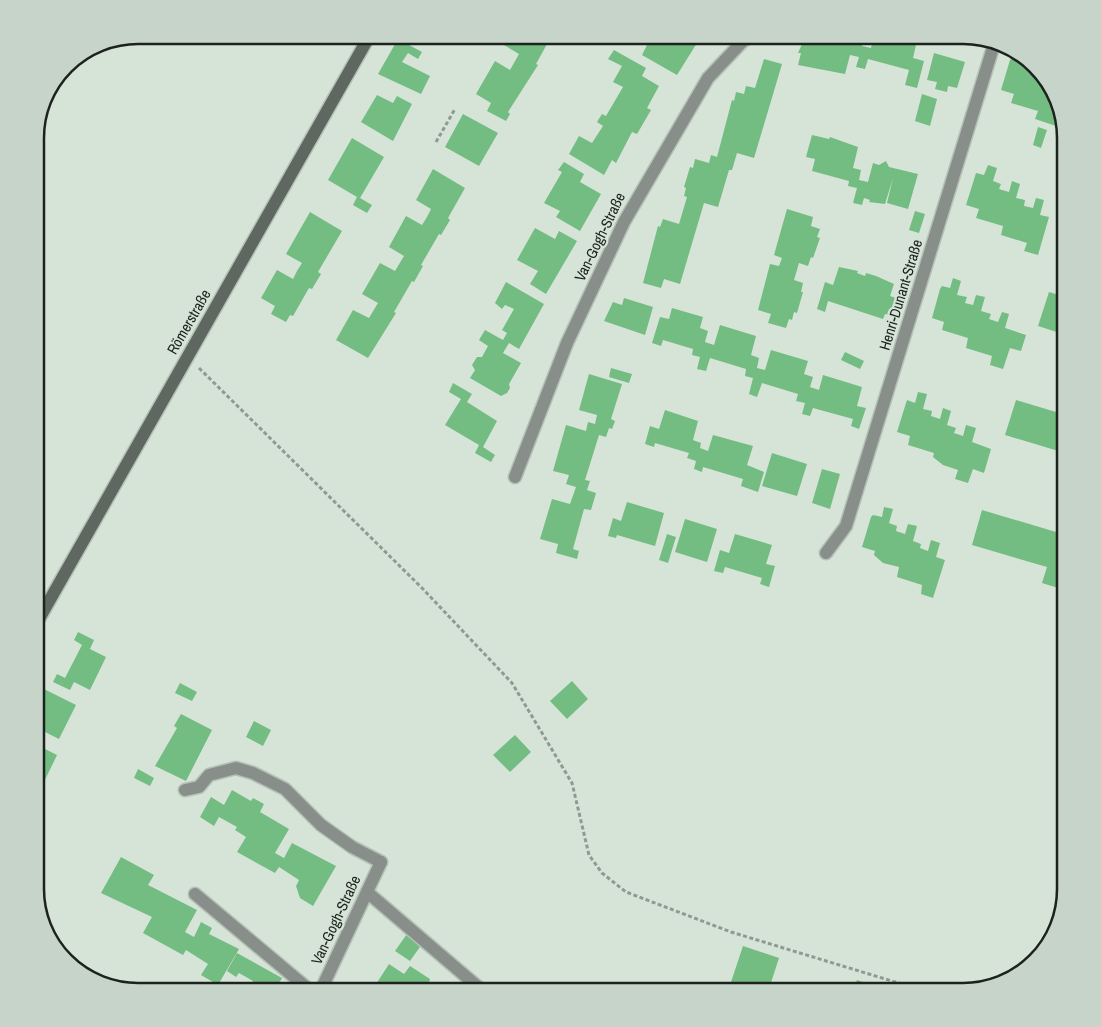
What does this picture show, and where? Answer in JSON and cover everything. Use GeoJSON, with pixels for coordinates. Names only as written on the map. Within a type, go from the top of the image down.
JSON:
{"type":"FeatureCollection","features":[{"type":"Feature","properties":{"kind":"street","name":"Römerstraße"},"geometry":{"type":"LineString","coordinates":[[44,610],[365,44]]}},
{"type":"Feature","properties":{"kind":"street","name":"Van-Gogh-Straße"},"geometry":{"type":"LineString","coordinates":[[515,477],[567,343],[624,222],[708,78],[740,44]]}},
{"type":"Feature","properties":{"kind":"street","name":"Henri-Dunant-Straße"},"geometry":{"type":"LineString","coordinates":[[826,553],[846,526],[852,508],[993,49]]}},
{"type":"Feature","properties":{"kind":"street","name":"Van-Gogh-Straße"},"geometry":{"type":"LineString","coordinates":[[185,790],[199,786],[210,775],[236,768],[253,773],[285,789],[321,825],[352,847],[381,862],[324,983]]}},
{"type":"Feature","properties":{"kind":"street"},"geometry":{"type":"LineString","coordinates":[[367,892],[473,983]]}},
{"type":"Feature","properties":{"kind":"street"},"geometry":{"type":"LineString","coordinates":[[195,894],[301,983]]}},
{"type":"Feature","properties":{"kind":"path"},"geometry":{"type":"LineString","coordinates":[[436,142],[455,109]]}},
{"type":"Feature","properties":{"kind":"path"},"geometry":{"type":"LineString","coordinates":[[188,357],[422,588],[512,683],[572,783],[589,855],[602,873],[626,892],[731,932],[898,983]]}},
{"type":"Feature","properties":{"kind":"building"},"geometry":{"type":"Polygon","coordinates":[[[395,44],[407,44],[422,52],[418,59],[408,53],[402,62],[430,76],[421,94],[378,74],[395,44]]]}},
{"type":"Feature","properties":{"kind":"building"},"geometry":{"type":"Polygon","coordinates":[[[547,44],[536,64],[538,65],[508,112],[510,114],[506,121],[487,111],[491,103],[476,94],[495,61],[510,70],[519,54],[504,45],[547,44]]]}},
{"type":"Feature","properties":{"kind":"building"},"geometry":{"type":"Polygon","coordinates":[[[648,44],[696,44],[677,75],[642,55],[648,44]]]}},
{"type":"Feature","properties":{"kind":"building"},"geometry":{"type":"Polygon","coordinates":[[[802,44],[863,44],[862,46],[871,48],[872,44],[916,44],[913,58],[924,61],[917,88],[905,85],[909,70],[868,59],[865,69],[856,67],[859,57],[850,55],[845,74],[798,65],[801,53],[798,53],[802,44]]]}},
{"type":"Feature","properties":{"kind":"building"},"geometry":{"type":"Polygon","coordinates":[[[614,50],[646,68],[642,76],[659,86],[647,108],[651,110],[637,134],[632,132],[616,163],[612,160],[604,175],[569,154],[579,136],[592,143],[603,126],[597,122],[602,114],[606,116],[623,87],[613,82],[622,66],[608,59],[614,50]]]}},
{"type":"Feature","properties":{"kind":"building"},"geometry":{"type":"Polygon","coordinates":[[[934,53],[965,62],[957,88],[948,86],[947,92],[935,89],[937,82],[927,80],[934,53]]]}},
{"type":"Feature","properties":{"kind":"building"},"geometry":{"type":"Polygon","coordinates":[[[1012,58],[1030,71],[1045,91],[1054,113],[1056,126],[1035,119],[1038,111],[1011,103],[1014,94],[1001,90],[1012,58]]]}},
{"type":"Feature","properties":{"kind":"building"},"geometry":{"type":"Polygon","coordinates":[[[764,59],[782,64],[754,158],[737,153],[732,170],[729,170],[718,207],[704,203],[680,284],[664,279],[661,288],[643,283],[658,226],[660,227],[663,219],[679,224],[687,197],[684,196],[686,188],[684,187],[690,167],[693,168],[695,159],[709,163],[711,155],[717,157],[732,100],[734,101],[736,92],[744,94],[746,86],[755,88],[764,59]]]}},
{"type":"Feature","properties":{"kind":"building"},"geometry":{"type":"Polygon","coordinates":[[[922,94],[937,99],[930,126],[915,121],[922,94]]]}},
{"type":"Feature","properties":{"kind":"building"},"geometry":{"type":"Polygon","coordinates":[[[377,95],[393,103],[397,96],[412,104],[393,141],[361,122],[377,95]]]}},
{"type":"Feature","properties":{"kind":"building"},"geometry":{"type":"Polygon","coordinates":[[[463,114],[498,133],[479,166],[445,147],[463,114]]]}},
{"type":"Feature","properties":{"kind":"building"},"geometry":{"type":"Polygon","coordinates":[[[1038,127],[1047,130],[1041,148],[1033,145],[1038,127]]]}},
{"type":"Feature","properties":{"kind":"building"},"geometry":{"type":"Polygon","coordinates":[[[812,135],[829,139],[830,137],[858,147],[853,168],[861,170],[859,180],[868,182],[873,163],[879,165],[886,161],[889,167],[918,174],[908,209],[887,203],[893,178],[885,204],[869,202],[870,200],[864,198],[862,205],[853,203],[857,188],[848,186],[849,181],[812,171],[815,159],[806,157],[812,135]]]}},
{"type":"Feature","properties":{"kind":"building"},"geometry":{"type":"Polygon","coordinates":[[[352,138],[384,157],[360,198],[372,205],[367,213],[353,205],[357,197],[328,180],[352,138]]]}},
{"type":"Feature","properties":{"kind":"building"},"geometry":{"type":"Polygon","coordinates":[[[564,162],[584,174],[580,182],[601,194],[580,231],[556,217],[560,211],[544,203],[562,172],[558,170],[564,162]]]}},
{"type":"Feature","properties":{"kind":"building"},"geometry":{"type":"Polygon","coordinates":[[[988,165],[997,168],[993,181],[1001,184],[999,189],[1009,192],[1012,181],[1020,184],[1016,198],[1025,200],[1024,206],[1033,208],[1036,198],[1044,200],[1040,215],[1049,217],[1038,255],[1024,251],[1027,243],[1001,235],[1003,226],[976,218],[979,209],[966,205],[976,173],[984,175],[988,165]]]}},
{"type":"Feature","properties":{"kind":"building"},"geometry":{"type":"Polygon","coordinates":[[[433,169],[465,188],[448,218],[450,220],[441,235],[439,234],[421,265],[423,266],[414,282],[412,281],[394,312],[396,313],[368,358],[336,340],[353,310],[369,318],[378,303],[362,294],[380,263],[395,271],[404,256],[389,247],[406,216],[422,225],[427,217],[431,209],[416,200],[433,169]]]}},
{"type":"Feature","properties":{"kind":"building"},"geometry":{"type":"Polygon","coordinates":[[[787,209],[813,217],[811,226],[820,229],[817,237],[820,238],[808,266],[799,263],[794,280],[803,283],[801,292],[803,292],[797,313],[794,312],[792,320],[789,319],[786,328],[768,323],[771,314],[758,310],[770,264],[779,266],[782,258],[774,255],[787,209]]]}},
{"type":"Feature","properties":{"kind":"building"},"geometry":{"type":"Polygon","coordinates":[[[915,211],[925,214],[919,233],[909,230],[915,211]]]}},
{"type":"Feature","properties":{"kind":"building"},"geometry":{"type":"Polygon","coordinates":[[[310,212],[342,231],[318,272],[321,274],[312,289],[309,288],[293,316],[290,315],[286,322],[271,314],[275,306],[261,298],[277,270],[293,279],[302,263],[286,254],[310,212]]]}},
{"type":"Feature","properties":{"kind":"building"},"geometry":{"type":"Polygon","coordinates":[[[535,228],[555,239],[559,231],[577,241],[546,294],[530,284],[538,271],[517,260],[535,228]]]}},
{"type":"Feature","properties":{"kind":"building"},"geometry":{"type":"Polygon","coordinates":[[[839,267],[858,271],[857,273],[865,276],[866,273],[876,276],[894,284],[890,296],[899,299],[894,316],[885,314],[883,319],[828,301],[825,312],[817,309],[825,282],[833,285],[839,267]]]}},
{"type":"Feature","properties":{"kind":"building"},"geometry":{"type":"Polygon","coordinates":[[[953,278],[961,281],[957,295],[967,297],[965,303],[973,305],[976,295],[985,297],[981,311],[991,314],[989,319],[998,322],[1002,312],[1009,314],[1005,328],[1026,335],[1021,351],[1010,348],[1003,369],[990,365],[992,356],[966,348],[968,338],[942,330],[944,322],[932,318],[940,289],[942,286],[950,288],[953,278]]]}},
{"type":"Feature","properties":{"kind":"building"},"geometry":{"type":"Polygon","coordinates":[[[506,282],[544,304],[519,349],[509,343],[503,353],[521,363],[509,384],[510,388],[507,393],[501,396],[470,378],[475,370],[472,365],[477,357],[482,357],[488,346],[479,340],[485,330],[503,340],[507,333],[502,330],[514,309],[505,305],[502,309],[495,303],[506,282]]]}},
{"type":"Feature","properties":{"kind":"building"},"geometry":{"type":"Polygon","coordinates":[[[1049,292],[1057,294],[1057,332],[1038,326],[1049,292]]]}},
{"type":"Feature","properties":{"kind":"building"},"geometry":{"type":"Polygon","coordinates":[[[624,298],[653,307],[645,335],[604,321],[613,302],[622,305],[624,298]]]}},
{"type":"Feature","properties":{"kind":"building"},"geometry":{"type":"Polygon","coordinates":[[[672,308],[703,317],[700,328],[708,331],[705,342],[714,345],[720,325],[756,336],[751,355],[759,358],[757,368],[765,370],[771,350],[808,361],[804,374],[813,377],[810,387],[819,390],[823,375],[862,387],[857,406],[866,408],[859,429],[851,426],[853,419],[813,408],[810,416],[802,414],[805,403],[796,401],[798,394],[762,383],[757,397],[749,394],[753,378],[745,376],[746,369],[710,358],[706,371],[697,369],[700,357],[692,355],[693,349],[663,340],[661,346],[652,343],[660,317],[669,319],[672,308]]]}},
{"type":"Feature","properties":{"kind":"building"},"geometry":{"type":"Polygon","coordinates":[[[845,352],[864,361],[860,369],[841,360],[845,352]]]}},
{"type":"Feature","properties":{"kind":"building"},"geometry":{"type":"Polygon","coordinates":[[[611,368],[632,374],[629,383],[609,377],[611,368]]]}},
{"type":"Feature","properties":{"kind":"building"},"geometry":{"type":"Polygon","coordinates":[[[589,374],[622,384],[611,419],[615,421],[612,429],[609,428],[606,437],[599,435],[585,480],[590,481],[587,490],[596,493],[591,510],[584,509],[573,549],[579,551],[577,559],[556,553],[558,544],[540,539],[552,499],[570,504],[576,487],[566,484],[569,475],[553,471],[566,425],[586,431],[588,422],[595,424],[597,415],[579,410],[589,374]]]}},
{"type":"Feature","properties":{"kind":"building"},"geometry":{"type":"Polygon","coordinates":[[[453,383],[472,394],[467,402],[497,421],[483,447],[495,455],[491,462],[475,453],[479,445],[445,425],[461,399],[449,392],[453,383]]]}},
{"type":"Feature","properties":{"kind":"building"},"geometry":{"type":"Polygon","coordinates":[[[918,392],[927,394],[923,409],[932,411],[931,416],[940,419],[943,408],[951,411],[947,425],[956,428],[954,433],[963,436],[966,425],[976,428],[972,442],[991,449],[984,473],[973,469],[968,483],[955,479],[958,470],[943,465],[933,457],[934,453],[908,445],[910,436],[897,432],[907,400],[915,403],[918,392]]]}},
{"type":"Feature","properties":{"kind":"building"},"geometry":{"type":"Polygon","coordinates":[[[1016,400],[1057,412],[1057,451],[1005,435],[1016,400]]]}},
{"type":"Feature","properties":{"kind":"building"},"geometry":{"type":"Polygon","coordinates":[[[665,410],[698,421],[693,440],[701,443],[700,448],[708,451],[713,435],[753,446],[747,465],[764,472],[758,492],[741,486],[743,479],[703,467],[702,472],[694,469],[696,461],[687,458],[689,453],[655,443],[654,447],[645,444],[650,426],[659,429],[665,410]]]}},
{"type":"Feature","properties":{"kind":"building"},"geometry":{"type":"Polygon","coordinates":[[[772,453],[807,464],[797,496],[762,486],[772,453]]]}},
{"type":"Feature","properties":{"kind":"building"},"geometry":{"type":"Polygon","coordinates":[[[822,469],[840,474],[830,509],[812,503],[822,469]]]}},
{"type":"Feature","properties":{"kind":"building"},"geometry":{"type":"Polygon","coordinates":[[[627,502],[664,513],[655,546],[617,535],[616,538],[608,536],[613,518],[621,521],[627,502]]]}},
{"type":"Feature","properties":{"kind":"building"},"geometry":{"type":"Polygon","coordinates":[[[884,507],[893,509],[889,523],[897,526],[896,531],[905,534],[908,524],[917,526],[913,541],[921,544],[920,548],[928,551],[931,540],[940,543],[936,557],[945,560],[933,598],[921,594],[922,585],[897,577],[899,567],[883,563],[874,555],[875,551],[862,547],[871,517],[873,515],[882,517],[884,507]]]}},
{"type":"Feature","properties":{"kind":"building"},"geometry":{"type":"Polygon","coordinates":[[[982,510],[1057,532],[1057,588],[1042,583],[1047,567],[972,545],[982,510]]]}},
{"type":"Feature","properties":{"kind":"building"},"geometry":{"type":"Polygon","coordinates":[[[685,519],[717,529],[707,562],[675,552],[685,519]]]}},
{"type":"Feature","properties":{"kind":"building"},"geometry":{"type":"Polygon","coordinates":[[[667,534],[676,537],[668,563],[659,560],[667,534]]]}},
{"type":"Feature","properties":{"kind":"building"},"geometry":{"type":"Polygon","coordinates":[[[735,534],[772,545],[766,564],[775,566],[769,587],[760,584],[762,578],[725,567],[723,573],[714,571],[720,550],[729,553],[735,534]]]}},
{"type":"Feature","properties":{"kind":"building"},"geometry":{"type":"Polygon","coordinates":[[[78,632],[94,640],[90,649],[106,657],[90,690],[74,682],[70,690],[53,682],[57,674],[65,678],[82,645],[74,640],[78,632]]]}},
{"type":"Feature","properties":{"kind":"building"},"geometry":{"type":"Polygon","coordinates":[[[572,681],[588,699],[567,719],[550,701],[572,681]]]}},
{"type":"Feature","properties":{"kind":"building"},"geometry":{"type":"Polygon","coordinates":[[[180,683],[197,692],[192,701],[175,693],[180,683]]]}},
{"type":"Feature","properties":{"kind":"building"},"geometry":{"type":"Polygon","coordinates":[[[44,689],[76,705],[59,739],[44,732],[44,689]]]}},
{"type":"Feature","properties":{"kind":"building"},"geometry":{"type":"Polygon","coordinates":[[[181,714],[212,730],[186,781],[155,766],[177,728],[174,726],[181,714]]]}},
{"type":"Feature","properties":{"kind":"building"},"geometry":{"type":"Polygon","coordinates":[[[254,721],[271,730],[263,746],[246,737],[254,721]]]}},
{"type":"Feature","properties":{"kind":"building"},"geometry":{"type":"Polygon","coordinates":[[[515,735],[531,752],[510,772],[493,755],[515,735]]]}},
{"type":"Feature","properties":{"kind":"building"},"geometry":{"type":"Polygon","coordinates":[[[44,748],[57,755],[44,782],[44,748]]]}},
{"type":"Feature","properties":{"kind":"building"},"geometry":{"type":"Polygon","coordinates":[[[138,769],[154,778],[150,786],[134,778],[138,769]]]}},
{"type":"Feature","properties":{"kind":"building"},"geometry":{"type":"Polygon","coordinates":[[[232,790],[251,801],[253,798],[264,804],[260,812],[289,829],[275,853],[284,858],[292,843],[336,866],[313,906],[300,898],[296,886],[299,880],[279,867],[275,873],[237,852],[246,837],[235,830],[237,827],[219,817],[214,826],[200,817],[211,797],[224,805],[232,790]]]}},
{"type":"Feature","properties":{"kind":"building"},"geometry":{"type":"Polygon","coordinates":[[[121,857],[154,875],[148,885],[197,910],[185,932],[194,937],[201,922],[212,928],[209,934],[239,949],[219,983],[215,983],[201,975],[208,964],[186,950],[183,955],[143,933],[152,917],[101,893],[121,857]]]}},
{"type":"Feature","properties":{"kind":"building"},"geometry":{"type":"Polygon","coordinates":[[[407,934],[422,944],[410,961],[395,951],[407,934]]]}},
{"type":"Feature","properties":{"kind":"building"},"geometry":{"type":"Polygon","coordinates":[[[743,946],[779,958],[771,983],[731,982],[743,946]]]}},
{"type":"Feature","properties":{"kind":"building"},"geometry":{"type":"Polygon","coordinates":[[[237,953],[282,978],[279,983],[252,983],[253,981],[239,973],[236,977],[227,971],[237,953]]]}},
{"type":"Feature","properties":{"kind":"building"},"geometry":{"type":"Polygon","coordinates":[[[389,964],[404,974],[410,966],[430,979],[429,983],[377,983],[389,964]]]}}]}
